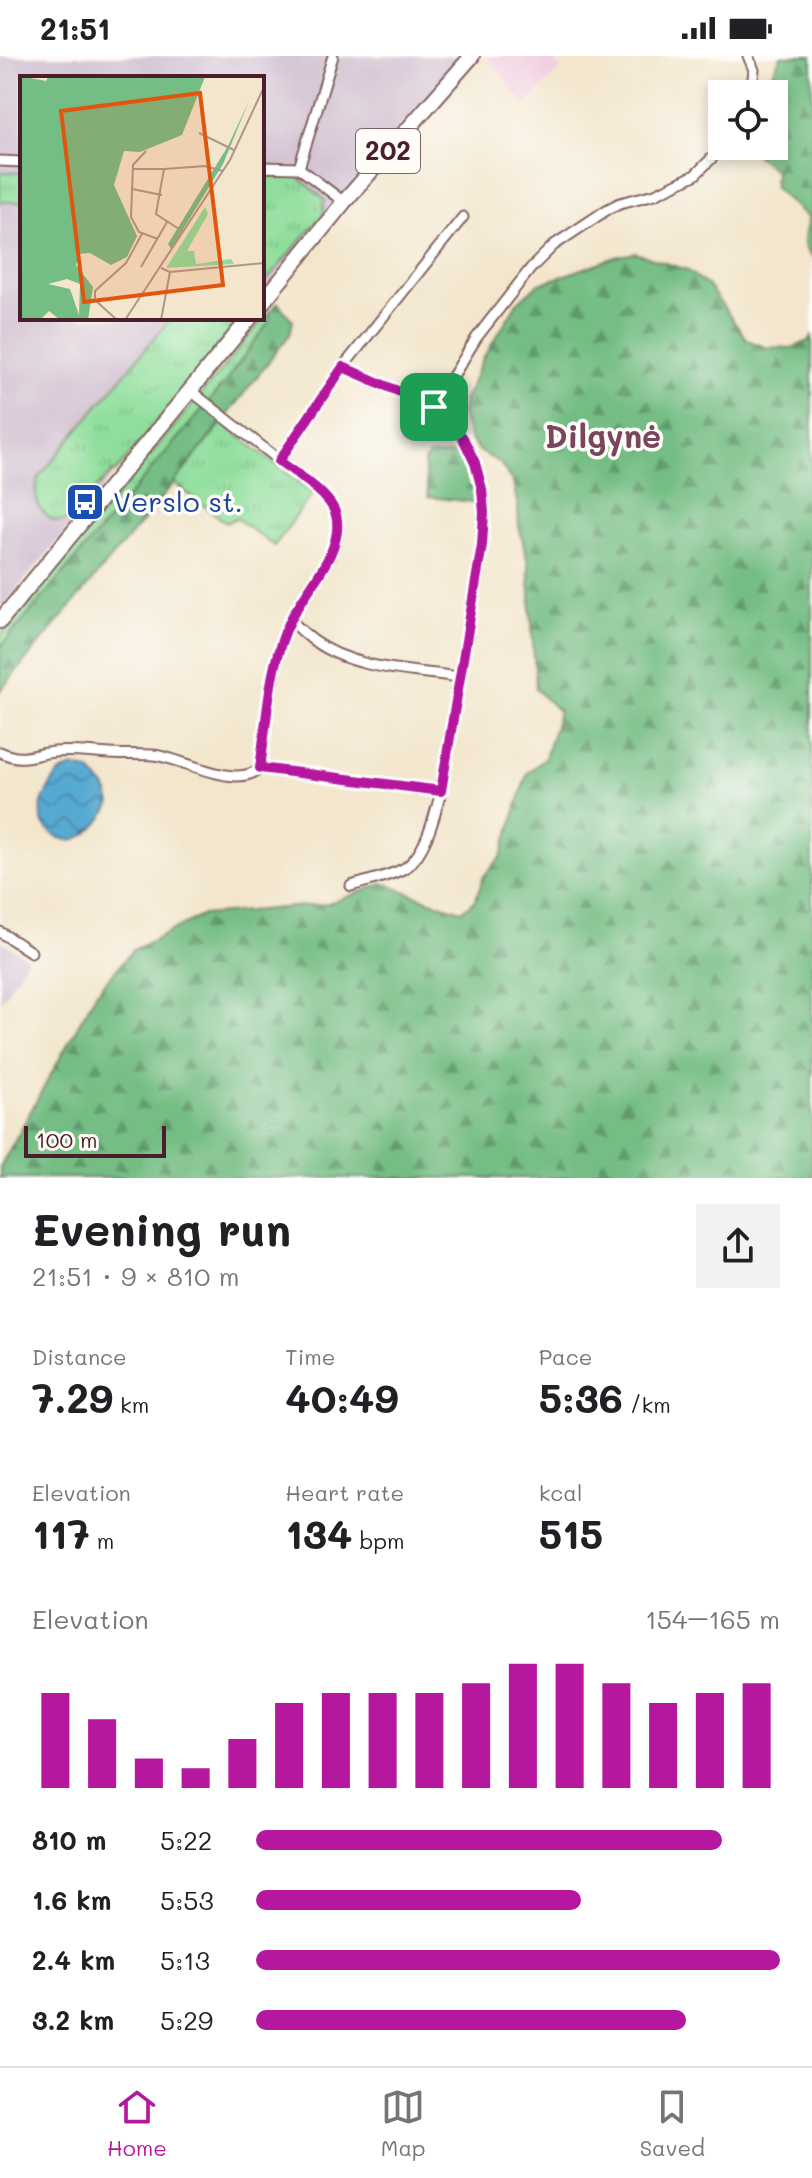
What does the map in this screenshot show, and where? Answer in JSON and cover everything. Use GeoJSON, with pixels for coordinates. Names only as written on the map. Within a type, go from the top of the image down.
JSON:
{"type":"FeatureCollection","features":[{"type":"Feature","properties":{"kind":"main road","name":"202"},"geometry":{"type":"LineString","coordinates":[[264,301],[344,202],[472,56]]}},
{"type":"Feature","properties":{"kind":"main road"},"geometry":{"type":"LineString","coordinates":[[0,621],[248,320]]}},
{"type":"Feature","properties":{"kind":"street"},"geometry":{"type":"LineString","coordinates":[[299,168],[333,56]]}},
{"type":"Feature","properties":{"kind":"street"},"geometry":{"type":"LineString","coordinates":[[748,56],[754,70],[753,80]]}},
{"type":"Feature","properties":{"kind":"street"},"geometry":{"type":"LineString","coordinates":[[434,407],[477,337],[554,245],[620,203],[655,194],[695,175],[710,160]]}},
{"type":"Feature","properties":{"kind":"street"},"geometry":{"type":"LineString","coordinates":[[0,161],[20,162]]}},
{"type":"Feature","properties":{"kind":"street"},"geometry":{"type":"LineString","coordinates":[[264,167],[299,168],[344,202]]}},
{"type":"Feature","properties":{"kind":"street"},"geometry":{"type":"LineString","coordinates":[[279,461],[343,367],[463,217]]}},
{"type":"Feature","properties":{"kind":"street"},"geometry":{"type":"LineString","coordinates":[[343,367],[434,407],[463,438],[475,463],[484,513],[482,545],[435,814],[415,861],[402,870],[351,886]]}},
{"type":"Feature","properties":{"kind":"street"},"geometry":{"type":"LineString","coordinates":[[0,752],[21,758],[53,752],[157,755],[189,766],[247,776],[260,768],[278,653],[290,620],[330,555],[338,528],[334,507],[320,492],[191,391]]}},
{"type":"Feature","properties":{"kind":"street"},"geometry":{"type":"LineString","coordinates":[[290,620],[314,641],[343,656],[370,664],[459,677]]}},
{"type":"Feature","properties":{"kind":"street"},"geometry":{"type":"LineString","coordinates":[[260,768],[441,791]]}},
{"type":"Feature","properties":{"kind":"street"},"geometry":{"type":"LineString","coordinates":[[0,932],[31,952]]}},
{"type":"Feature","properties":{"kind":"shaded area"},"geometry":{"type":"Polygon","coordinates":[[[0,56],[463,56],[374,157],[264,291],[264,76],[20,76],[20,320],[239,320],[0,609],[0,56]]]}},
{"type":"Feature","properties":{"kind":"shaded area"},"geometry":{"type":"Polygon","coordinates":[[[486,56],[548,56],[561,69],[525,105],[486,56]]]}},
{"type":"Feature","properties":{"kind":"shaded area"},"geometry":{"type":"Polygon","coordinates":[[[0,940],[28,959],[0,1003],[0,940]]]}},
{"type":"Feature","properties":{"kind":"green space"},"geometry":{"type":"Polygon","coordinates":[[[781,56],[812,56],[812,257],[804,243],[808,218],[774,187],[775,170],[762,160],[788,160],[788,80],[770,80],[781,56]]]}},
{"type":"Feature","properties":{"kind":"green space"},"geometry":{"type":"Polygon","coordinates":[[[0,172],[20,173],[20,202],[0,202],[0,172]]]}},
{"type":"Feature","properties":{"kind":"green space"},"geometry":{"type":"Polygon","coordinates":[[[264,176],[299,178],[325,200],[323,214],[264,284],[264,176]]]}},
{"type":"Feature","properties":{"kind":"green space"},"geometry":{"type":"Polygon","coordinates":[[[635,253],[687,270],[708,286],[747,340],[765,347],[792,348],[809,341],[812,336],[812,1178],[0,1178],[0,1167],[96,993],[133,950],[203,915],[328,904],[384,883],[462,911],[475,901],[484,876],[502,856],[527,773],[545,758],[559,712],[536,689],[528,563],[513,483],[500,463],[479,451],[469,438],[462,415],[464,400],[483,359],[517,303],[537,285],[635,253]]]}},
{"type":"Feature","properties":{"kind":"green space"},"geometry":{"type":"Polygon","coordinates":[[[278,303],[293,321],[290,334],[174,483],[0,691],[0,648],[223,385],[269,322],[270,311],[278,303]]]}},
{"type":"Feature","properties":{"kind":"green space"},"geometry":{"type":"Polygon","coordinates":[[[270,311],[269,322],[223,385],[0,648],[0,636],[270,311]]]}},
{"type":"Feature","properties":{"kind":"green space"},"geometry":{"type":"Polygon","coordinates":[[[169,320],[239,320],[116,472],[91,490],[72,517],[59,521],[44,513],[37,502],[39,477],[169,320]]]}},
{"type":"Feature","properties":{"kind":"green space"},"geometry":{"type":"Polygon","coordinates":[[[222,423],[313,493],[274,546],[236,518],[227,523],[174,483],[222,423]]]}},
{"type":"Feature","properties":{"kind":"green space"},"geometry":{"type":"Polygon","coordinates":[[[460,454],[469,457],[475,473],[478,500],[428,497],[424,462],[429,456],[460,454]]]}},
{"type":"Feature","properties":{"kind":"water"},"geometry":{"type":"Polygon","coordinates":[[[74,767],[89,770],[106,788],[111,804],[90,831],[69,840],[56,836],[46,828],[41,809],[55,779],[63,771],[74,767]]]}},
{"type":"Feature","properties":{"kind":"place","name":"Verslo st."},"geometry":{"type":"Point","coordinates":[85,502]}},
{"type":"Feature","properties":{"kind":"district","name":"Dilgynė"},"geometry":{"type":"Point","coordinates":[603,437]}},
{"type":"Feature","properties":{"kind":"route"},"geometry":{"type":"LineString","coordinates":[[343,367],[434,407],[463,438],[475,463],[484,513],[482,545],[441,791],[260,768],[278,653],[290,620],[330,555],[338,528],[334,507],[320,492],[279,461],[343,367]]}}]}
